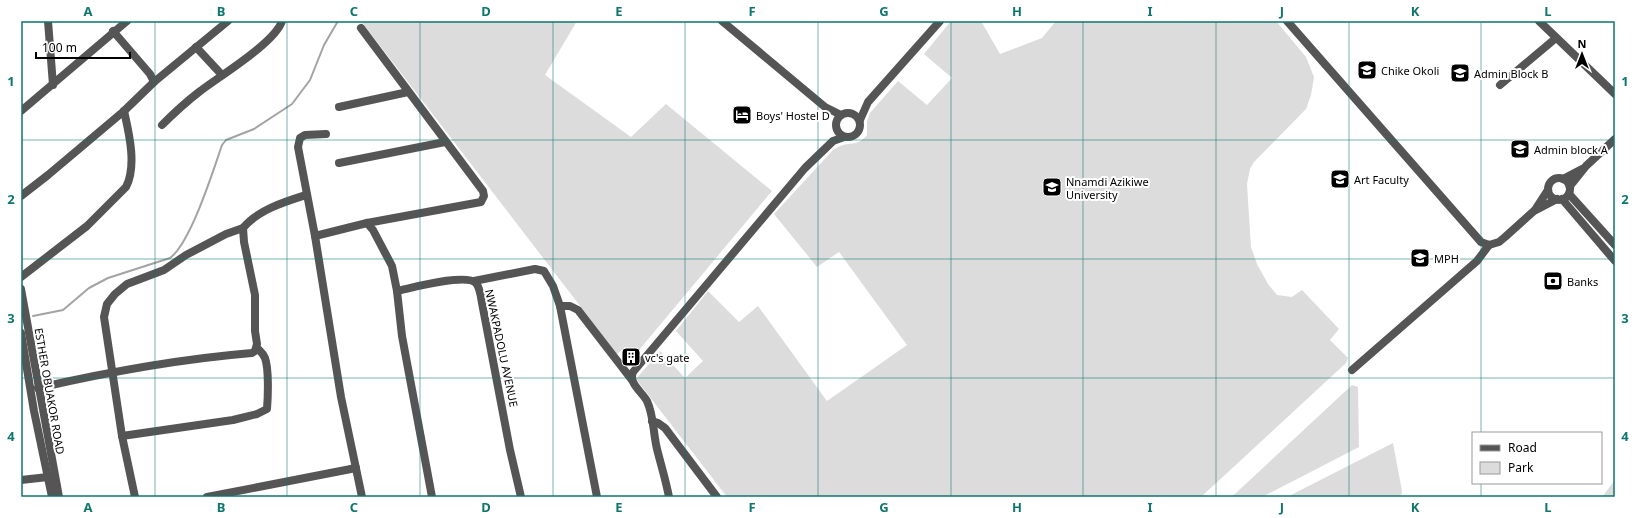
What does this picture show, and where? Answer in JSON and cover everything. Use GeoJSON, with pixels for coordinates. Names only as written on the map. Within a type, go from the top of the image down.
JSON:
{"type":"FeatureCollection","features":[{"type":"Feature","properties":{"kind":"street"},"geometry":{"type":"LineString","coordinates":[[48,21],[53,85]]}},
{"type":"Feature","properties":{"kind":"street"},"geometry":{"type":"LineString","coordinates":[[21,111],[127,21]]}},
{"type":"Feature","properties":{"kind":"street"},"geometry":{"type":"LineString","coordinates":[[21,196],[124,111],[154,82],[228,21]]}},
{"type":"Feature","properties":{"kind":"street"},"geometry":{"type":"LineString","coordinates":[[162,125],[198,93],[262,46],[275,32],[282,21]]}},
{"type":"Feature","properties":{"kind":"street"},"geometry":{"type":"LineString","coordinates":[[722,21],[825,107],[841,115]]}},
{"type":"Feature","properties":{"kind":"street"},"geometry":{"type":"LineString","coordinates":[[833,141],[837,119],[846,113],[852,113],[868,102],[940,21]]}},
{"type":"Feature","properties":{"kind":"street"},"geometry":{"type":"LineString","coordinates":[[1287,21],[1461,220],[1481,242],[1489,245]]}},
{"type":"Feature","properties":{"kind":"street"},"geometry":{"type":"LineString","coordinates":[[1539,21],[1615,94]]}},
{"type":"Feature","properties":{"kind":"street"},"geometry":{"type":"LineString","coordinates":[[314,236],[367,223],[481,202],[484,196],[483,191],[360,28]]}},
{"type":"Feature","properties":{"kind":"street"},"geometry":{"type":"LineString","coordinates":[[114,32],[150,74],[154,82]]}},
{"type":"Feature","properties":{"kind":"street"},"geometry":{"type":"LineString","coordinates":[[1500,85],[1556,38]]}},
{"type":"Feature","properties":{"kind":"street"},"geometry":{"type":"LineString","coordinates":[[196,47],[222,75]]}},
{"type":"Feature","properties":{"kind":"street"},"geometry":{"type":"LineString","coordinates":[[339,106],[408,92]]}},
{"type":"Feature","properties":{"kind":"street"},"geometry":{"type":"LineString","coordinates":[[632,380],[633,372],[805,168],[833,141],[844,137],[850,138],[859,131],[861,126],[860,120],[868,102]]}},
{"type":"Feature","properties":{"kind":"street"},"geometry":{"type":"LineString","coordinates":[[825,107],[840,134],[844,137]]}},
{"type":"Feature","properties":{"kind":"street"},"geometry":{"type":"LineString","coordinates":[[21,278],[87,226],[130,180],[130,139],[124,111]]}},
{"type":"Feature","properties":{"kind":"street"},"geometry":{"type":"LineString","coordinates":[[852,113],[860,120]]}},
{"type":"Feature","properties":{"kind":"street"},"geometry":{"type":"LineString","coordinates":[[326,134],[305,135],[300,138],[298,142],[341,396],[362,497]]}},
{"type":"Feature","properties":{"kind":"street"},"geometry":{"type":"LineString","coordinates":[[1535,210],[1559,199],[1569,190],[1586,166],[1615,139]]}},
{"type":"Feature","properties":{"kind":"street"},"geometry":{"type":"LineString","coordinates":[[339,163],[445,142]]}},
{"type":"Feature","properties":{"kind":"street"},"geometry":{"type":"LineString","coordinates":[[1352,370],[1477,260],[1489,245],[1499,242],[1506,237],[1535,210],[1548,190],[1550,182],[1554,179],[1563,179],[1586,166]]}},
{"type":"Feature","properties":{"kind":"street"},"geometry":{"type":"LineString","coordinates":[[1563,179],[1567,182],[1569,190],[1615,245]]}},
{"type":"Feature","properties":{"kind":"street"},"geometry":{"type":"LineString","coordinates":[[1548,190],[1550,195],[1559,199],[1615,260]]}},
{"type":"Feature","properties":{"kind":"street"},"geometry":{"type":"LineString","coordinates":[[135,497],[122,436],[112,374],[104,317],[107,304],[115,294],[127,284],[164,270],[226,234],[243,228],[257,215],[286,201],[306,195]]}},
{"type":"Feature","properties":{"kind":"street"},"geometry":{"type":"LineString","coordinates":[[367,223],[373,230],[392,266],[397,291],[402,336],[432,497]]}},
{"type":"Feature","properties":{"kind":"street"},"geometry":{"type":"LineString","coordinates":[[122,436],[233,420],[257,414],[267,409],[268,393],[266,363],[264,356],[257,348],[255,331],[255,294],[244,242],[243,228]]}},
{"type":"Feature","properties":{"kind":"street"},"geometry":{"type":"LineString","coordinates":[[474,282],[536,270],[544,271],[553,286],[560,306],[597,497]]}},
{"type":"Feature","properties":{"kind":"street","name":"NWAKPADOLU AVENUE"},"geometry":{"type":"LineString","coordinates":[[397,291],[450,280],[474,282],[477,284],[480,291],[510,450],[521,497]]}},
{"type":"Feature","properties":{"kind":"street","name":"ESTHER OBUAKOR ROAD"},"geometry":{"type":"LineString","coordinates":[[21,289],[59,497]]}},
{"type":"Feature","properties":{"kind":"street"},"geometry":{"type":"LineString","coordinates":[[560,306],[570,306],[578,310],[646,400],[669,497]]}},
{"type":"Feature","properties":{"kind":"street","name":"ESTHER OBUAKOR ROAD"},"geometry":{"type":"LineString","coordinates":[[21,333],[52,497]]}},
{"type":"Feature","properties":{"kind":"street"},"geometry":{"type":"LineString","coordinates":[[38,388],[191,360],[252,354],[257,348]]}},
{"type":"Feature","properties":{"kind":"street"},"geometry":{"type":"LineString","coordinates":[[652,421],[665,428],[717,497]]}},
{"type":"Feature","properties":{"kind":"street"},"geometry":{"type":"LineString","coordinates":[[206,497],[356,468]]}},
{"type":"Feature","properties":{"kind":"street"},"geometry":{"type":"LineString","coordinates":[[21,480],[48,477]]}},
{"type":"Feature","properties":{"kind":"green space"},"geometry":{"type":"Polygon","coordinates":[[[361,21],[577,21],[545,75],[631,137],[666,104],[772,191],[634,356],[625,347],[617,354],[361,21]]]}},
{"type":"Feature","properties":{"kind":"green space"},"geometry":{"type":"Polygon","coordinates":[[[951,21],[981,21],[1000,54],[1042,38],[1056,21],[1276,21],[1306,57],[1314,77],[1311,95],[1306,109],[1254,162],[1250,169],[1247,184],[1251,247],[1257,264],[1268,284],[1277,295],[1292,297],[1302,290],[1339,329],[1330,340],[1348,358],[1346,363],[1201,497],[727,497],[636,379],[660,351],[685,378],[703,361],[676,331],[708,291],[739,322],[758,306],[827,401],[907,345],[839,252],[817,267],[774,214],[833,150],[842,145],[858,142],[867,135],[867,121],[870,113],[898,81],[927,105],[952,78],[924,54],[951,21]]]}},
{"type":"Feature","properties":{"kind":"green space"},"geometry":{"type":"Polygon","coordinates":[[[1352,385],[1358,387],[1359,447],[1262,497],[1230,497],[1236,493],[1352,385]]]}},
{"type":"Feature","properties":{"kind":"green space"},"geometry":{"type":"Polygon","coordinates":[[[1393,443],[1402,491],[1401,497],[1287,497],[1393,443]]]}},
{"type":"Feature","properties":{"kind":"green space"},"geometry":{"type":"Polygon","coordinates":[[[1615,480],[1615,497],[1602,497],[1615,480]]]}},
{"type":"Feature","properties":{"kind":"waterway"},"geometry":{"type":"LineString","coordinates":[[33,316],[63,310],[89,288],[108,278],[170,258],[178,250],[193,222],[222,145],[226,140],[254,129],[292,104],[310,80],[324,45],[338,21]]}},
{"type":"Feature","properties":{"kind":"place","name":"Chike Okoli"},"geometry":{"type":"Point","coordinates":[1367,70]}},
{"type":"Feature","properties":{"kind":"place","name":"Admin Block B"},"geometry":{"type":"Point","coordinates":[1460,73]}},
{"type":"Feature","properties":{"kind":"place","name":"Boys' Hostel D"},"geometry":{"type":"Point","coordinates":[742,115]}},
{"type":"Feature","properties":{"kind":"place","name":"Admin block A"},"geometry":{"type":"Point","coordinates":[1520,149]}},
{"type":"Feature","properties":{"kind":"place","name":"Art Faculty"},"geometry":{"type":"Point","coordinates":[1340,179]}},
{"type":"Feature","properties":{"kind":"place","name":"Nnamdi Azikiwe University"},"geometry":{"type":"Point","coordinates":[1052,187]}},
{"type":"Feature","properties":{"kind":"place","name":"MPH"},"geometry":{"type":"Point","coordinates":[1420,258]}},
{"type":"Feature","properties":{"kind":"place","name":"Banks"},"geometry":{"type":"Point","coordinates":[1553,281]}},
{"type":"Feature","properties":{"kind":"place","name":"vc's gate"},"geometry":{"type":"Point","coordinates":[631,357]}}]}
